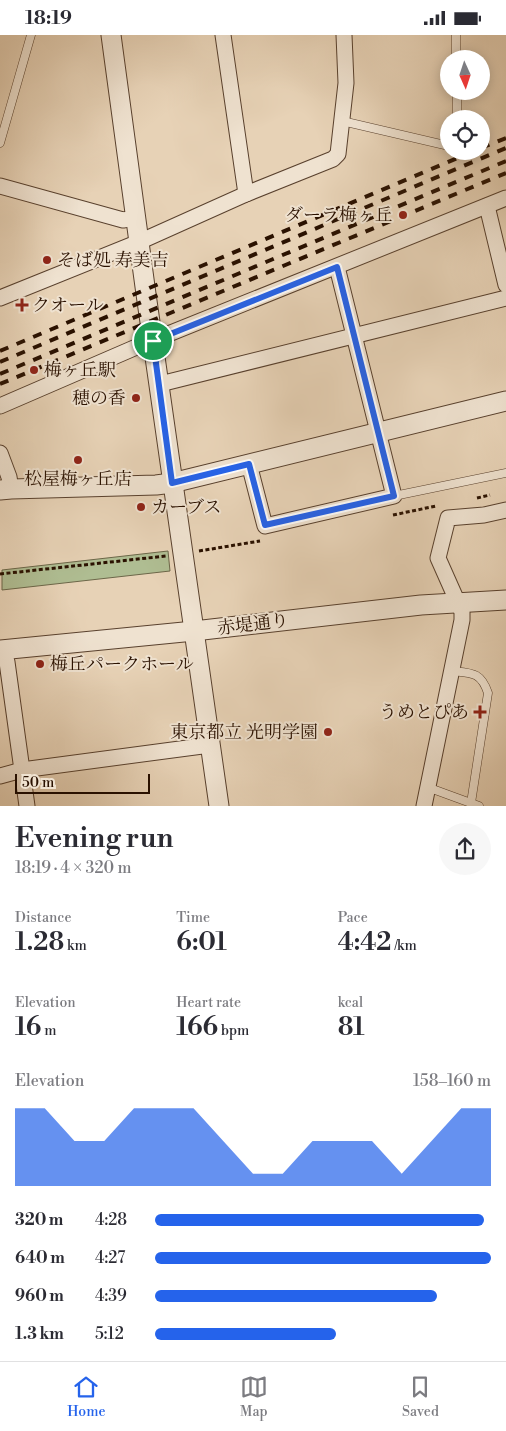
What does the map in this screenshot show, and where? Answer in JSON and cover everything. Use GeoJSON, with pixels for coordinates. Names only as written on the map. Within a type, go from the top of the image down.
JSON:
{"type":"FeatureCollection","features":[{"type":"Feature","properties":{"kind":"street"},"geometry":{"type":"LineString","coordinates":[[111,35],[172,483],[219,806]]}},
{"type":"Feature","properties":{"kind":"street"},"geometry":{"type":"LineString","coordinates":[[223,35],[246,194]]}},
{"type":"Feature","properties":{"kind":"street"},"geometry":{"type":"LineString","coordinates":[[0,299],[333,159],[338,154],[346,83],[344,35]]}},
{"type":"Feature","properties":{"kind":"street"},"geometry":{"type":"LineString","coordinates":[[0,186],[123,219],[136,218]]}},
{"type":"Feature","properties":{"kind":"street"},"geometry":{"type":"LineString","coordinates":[[0,406],[153,341],[506,198]]}},
{"type":"Feature","properties":{"kind":"street"},"geometry":{"type":"LineString","coordinates":[[488,206],[506,285]]}},
{"type":"Feature","properties":{"kind":"street"},"geometry":{"type":"LineString","coordinates":[[249,464],[265,525],[394,496],[337,267]]}},
{"type":"Feature","properties":{"kind":"street"},"geometry":{"type":"LineString","coordinates":[[160,384],[506,298]]}},
{"type":"Feature","properties":{"kind":"street"},"geometry":{"type":"LineString","coordinates":[[0,453],[9,477],[5,489],[172,483],[506,401]]}},
{"type":"Feature","properties":{"kind":"street"},"geometry":{"type":"LineString","coordinates":[[424,806],[462,619],[462,612],[438,558],[448,518],[484,515],[506,510]]}},
{"type":"Feature","properties":{"kind":"street","name":"赤堤通り"},"geometry":{"type":"LineString","coordinates":[[1,647],[194,631],[421,605],[506,599]]}},
{"type":"Feature","properties":{"kind":"street"},"geometry":{"type":"LineString","coordinates":[[1,647],[7,662],[27,806]]}},
{"type":"Feature","properties":{"kind":"street"},"geometry":{"type":"LineString","coordinates":[[0,776],[22,771],[210,745]]}},
{"type":"Feature","properties":{"kind":"lane"},"geometry":{"type":"LineString","coordinates":[[0,143],[31,35]]}},
{"type":"Feature","properties":{"kind":"lane"},"geometry":{"type":"LineString","coordinates":[[456,35],[456,50]]}},
{"type":"Feature","properties":{"kind":"lane"},"geometry":{"type":"LineString","coordinates":[[342,121],[440,144]]}},
{"type":"Feature","properties":{"kind":"lane"},"geometry":{"type":"LineString","coordinates":[[394,496],[506,473]]}},
{"type":"Feature","properties":{"kind":"lane"},"geometry":{"type":"LineString","coordinates":[[427,787],[475,805],[488,693],[485,684],[479,677],[471,673],[452,671]]}},
{"type":"Feature","properties":{"kind":"green space"},"geometry":{"type":"Polygon","coordinates":[[[168,551],[170,571],[2,590],[2,570],[168,551]]]}},
{"type":"Feature","properties":{"kind":"railway"},"geometry":{"type":"LineString","coordinates":[[490,144],[506,138]]}},
{"type":"Feature","properties":{"kind":"railway"},"geometry":{"type":"LineString","coordinates":[[0,362],[506,148]]}},
{"type":"Feature","properties":{"kind":"railway"},"geometry":{"type":"LineString","coordinates":[[0,351],[453,160]]}},
{"type":"Feature","properties":{"kind":"railway"},"geometry":{"type":"LineString","coordinates":[[0,374],[506,161]]}},
{"type":"Feature","properties":{"kind":"railway"},"geometry":{"type":"LineString","coordinates":[[0,384],[506,173]]}},
{"type":"Feature","properties":{"kind":"place","name":"ダーラ梅ヶ丘"},"geometry":{"type":"Point","coordinates":[403,215]}},
{"type":"Feature","properties":{"kind":"place","name":"そば処 寿美吉"},"geometry":{"type":"Point","coordinates":[47,260]}},
{"type":"Feature","properties":{"kind":"place","name":"クオール"},"geometry":{"type":"Point","coordinates":[22,305]}},
{"type":"Feature","properties":{"kind":"place","name":"梅ヶ丘駅"},"geometry":{"type":"Point","coordinates":[34,370]}},
{"type":"Feature","properties":{"kind":"place","name":"穂の香"},"geometry":{"type":"Point","coordinates":[136,398]}},
{"type":"Feature","properties":{"kind":"place","name":"松屋梅ヶ丘店"},"geometry":{"type":"Point","coordinates":[78,460]}},
{"type":"Feature","properties":{"kind":"place","name":"カーブス"},"geometry":{"type":"Point","coordinates":[141,507]}},
{"type":"Feature","properties":{"kind":"place","name":"梅丘パークホール"},"geometry":{"type":"Point","coordinates":[40,664]}},
{"type":"Feature","properties":{"kind":"place","name":"うめとぴあ"},"geometry":{"type":"Point","coordinates":[480,712]}},
{"type":"Feature","properties":{"kind":"place","name":"東京都立 光明学園"},"geometry":{"type":"Point","coordinates":[328,732]}},
{"type":"Feature","properties":{"kind":"route"},"geometry":{"type":"LineString","coordinates":[[337,267],[394,496],[265,525],[249,464],[172,483],[153,341],[337,267]]}}]}
